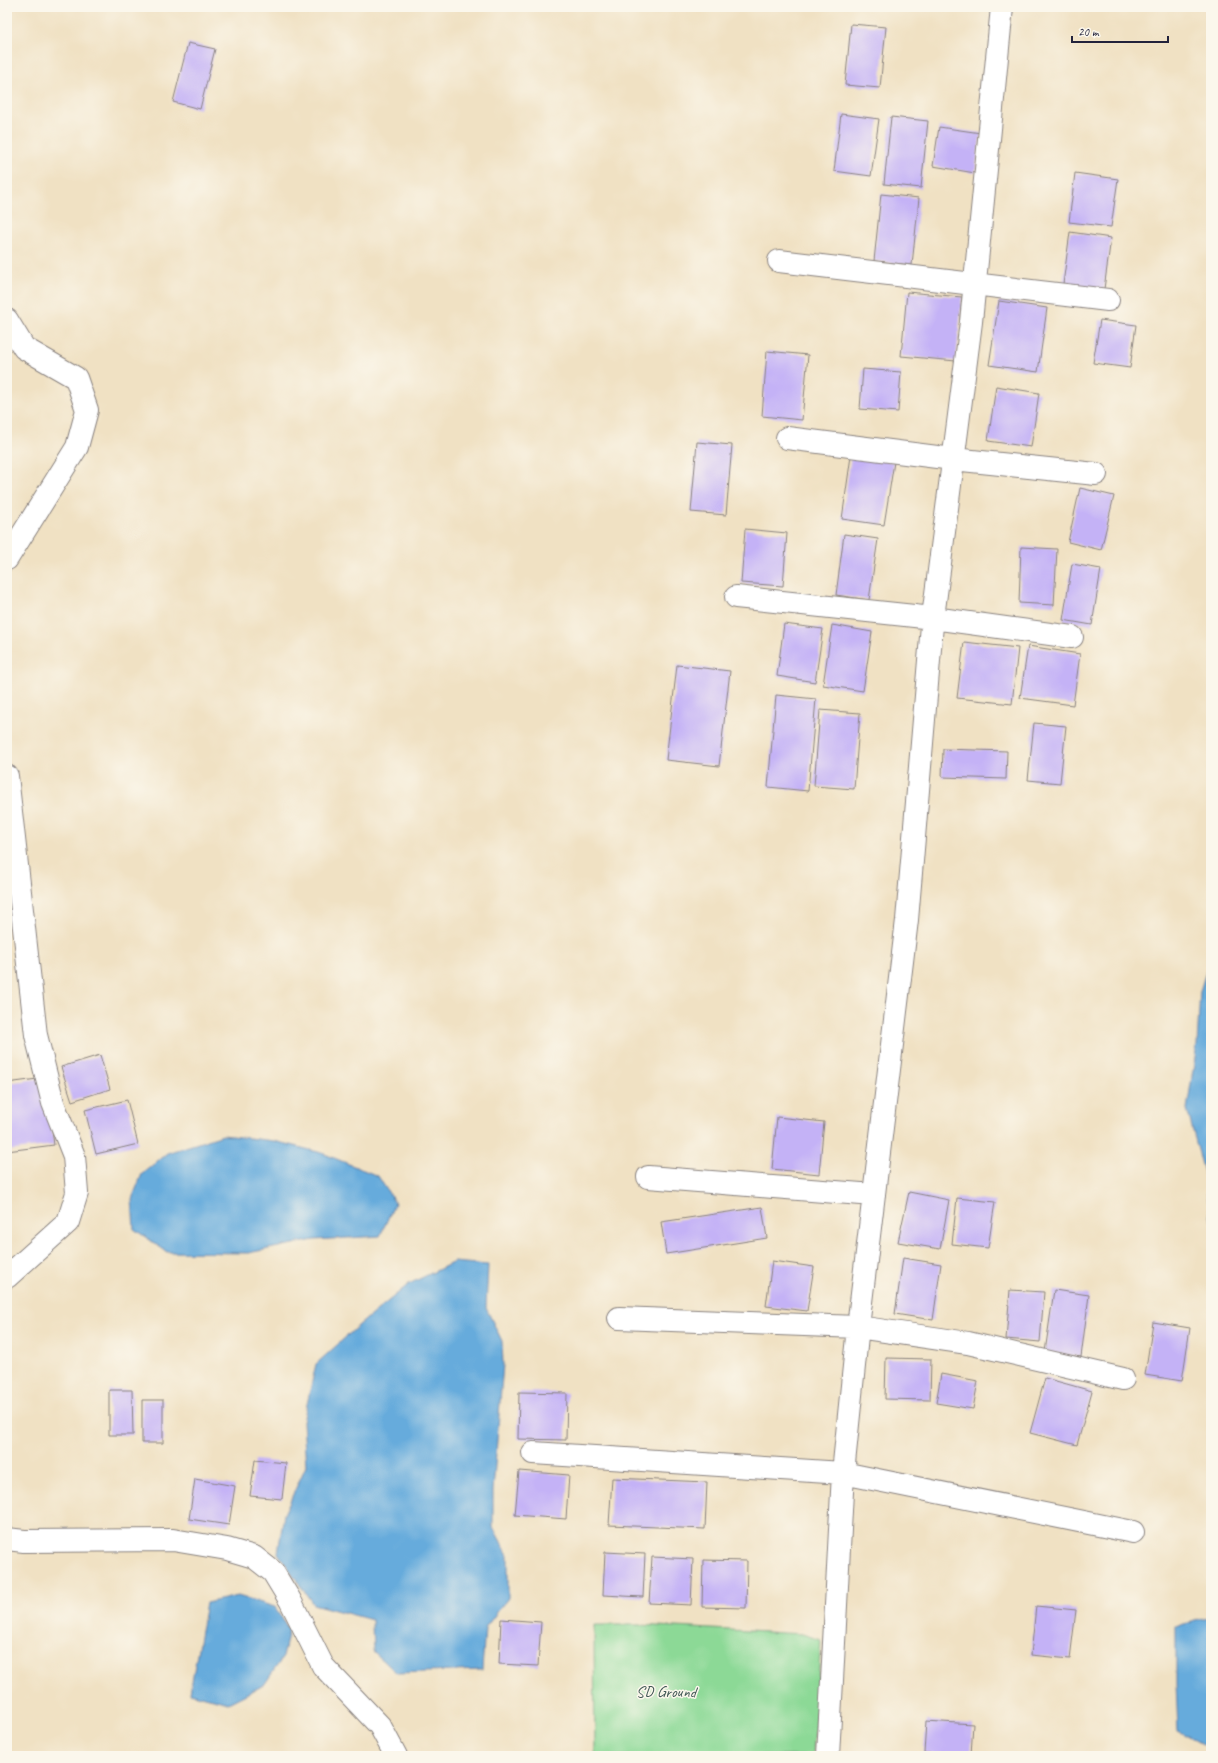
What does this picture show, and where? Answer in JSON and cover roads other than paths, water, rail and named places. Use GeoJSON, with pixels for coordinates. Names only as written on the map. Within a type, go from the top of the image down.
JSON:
{"type":"FeatureCollection","features":[{"type":"Feature","properties":{"kind":"street"},"geometry":{"type":"LineString","coordinates":[[828,1756],[842,1474],[858,1327],[907,920],[933,618],[975,284],[1002,7]]}},
{"type":"Feature","properties":{"kind":"street"},"geometry":{"type":"LineString","coordinates":[[779,261],[1108,300]]}},
{"type":"Feature","properties":{"kind":"street"},"geometry":{"type":"LineString","coordinates":[[7,320],[24,348],[76,378],[86,410],[77,447],[7,559]]}},
{"type":"Feature","properties":{"kind":"street"},"geometry":{"type":"LineString","coordinates":[[787,438],[953,459],[1096,474]]}},
{"type":"Feature","properties":{"kind":"street"},"geometry":{"type":"LineString","coordinates":[[736,597],[933,618],[1072,637]]}},
{"type":"Feature","properties":{"kind":"street"},"geometry":{"type":"LineString","coordinates":[[7,776],[11,844],[36,1035],[53,1103],[74,1156],[77,1193],[68,1222],[7,1277]]}},
{"type":"Feature","properties":{"kind":"street"},"geometry":{"type":"LineString","coordinates":[[648,1177],[874,1195]]}},
{"type":"Feature","properties":{"kind":"street"},"geometry":{"type":"LineString","coordinates":[[619,1318],[858,1327],[968,1343],[1123,1379]]}},
{"type":"Feature","properties":{"kind":"street"},"geometry":{"type":"LineString","coordinates":[[533,1453],[842,1474],[1133,1532]]}},
{"type":"Feature","properties":{"kind":"street"},"geometry":{"type":"LineString","coordinates":[[7,1539],[24,1541],[173,1540],[227,1549],[254,1557],[273,1572],[290,1600],[323,1666],[380,1726],[396,1756]]}},
{"type":"Feature","properties":{"kind":"water"},"geometry":{"type":"Polygon","coordinates":[[[1211,956],[1211,1221],[1204,1172],[1187,1109],[1197,1045],[1200,991],[1211,956]]]}},
{"type":"Feature","properties":{"kind":"water"},"geometry":{"type":"Polygon","coordinates":[[[223,1135],[274,1141],[322,1153],[378,1176],[395,1203],[380,1236],[314,1240],[248,1253],[167,1252],[134,1229],[132,1199],[142,1174],[167,1153],[223,1135]]]}},
{"type":"Feature","properties":{"kind":"water"},"geometry":{"type":"Polygon","coordinates":[[[454,1262],[488,1265],[486,1308],[502,1341],[503,1364],[493,1491],[493,1527],[508,1555],[508,1598],[485,1628],[482,1670],[397,1673],[373,1651],[372,1620],[313,1604],[278,1553],[284,1514],[306,1466],[303,1422],[316,1364],[358,1326],[409,1284],[454,1262]]]}},
{"type":"Feature","properties":{"kind":"water"},"geometry":{"type":"Polygon","coordinates":[[[238,1596],[275,1607],[289,1630],[283,1657],[264,1685],[228,1703],[190,1693],[206,1603],[238,1596]]]}},
{"type":"Feature","properties":{"kind":"water"},"geometry":{"type":"Polygon","coordinates":[[[1211,1618],[1211,1749],[1178,1731],[1176,1684],[1176,1626],[1211,1618]]]}},
{"type":"Feature","properties":{"kind":"park label","name":"SD Ground"},"geometry":{"type":"Point","coordinates":[666,1691]}}]}
